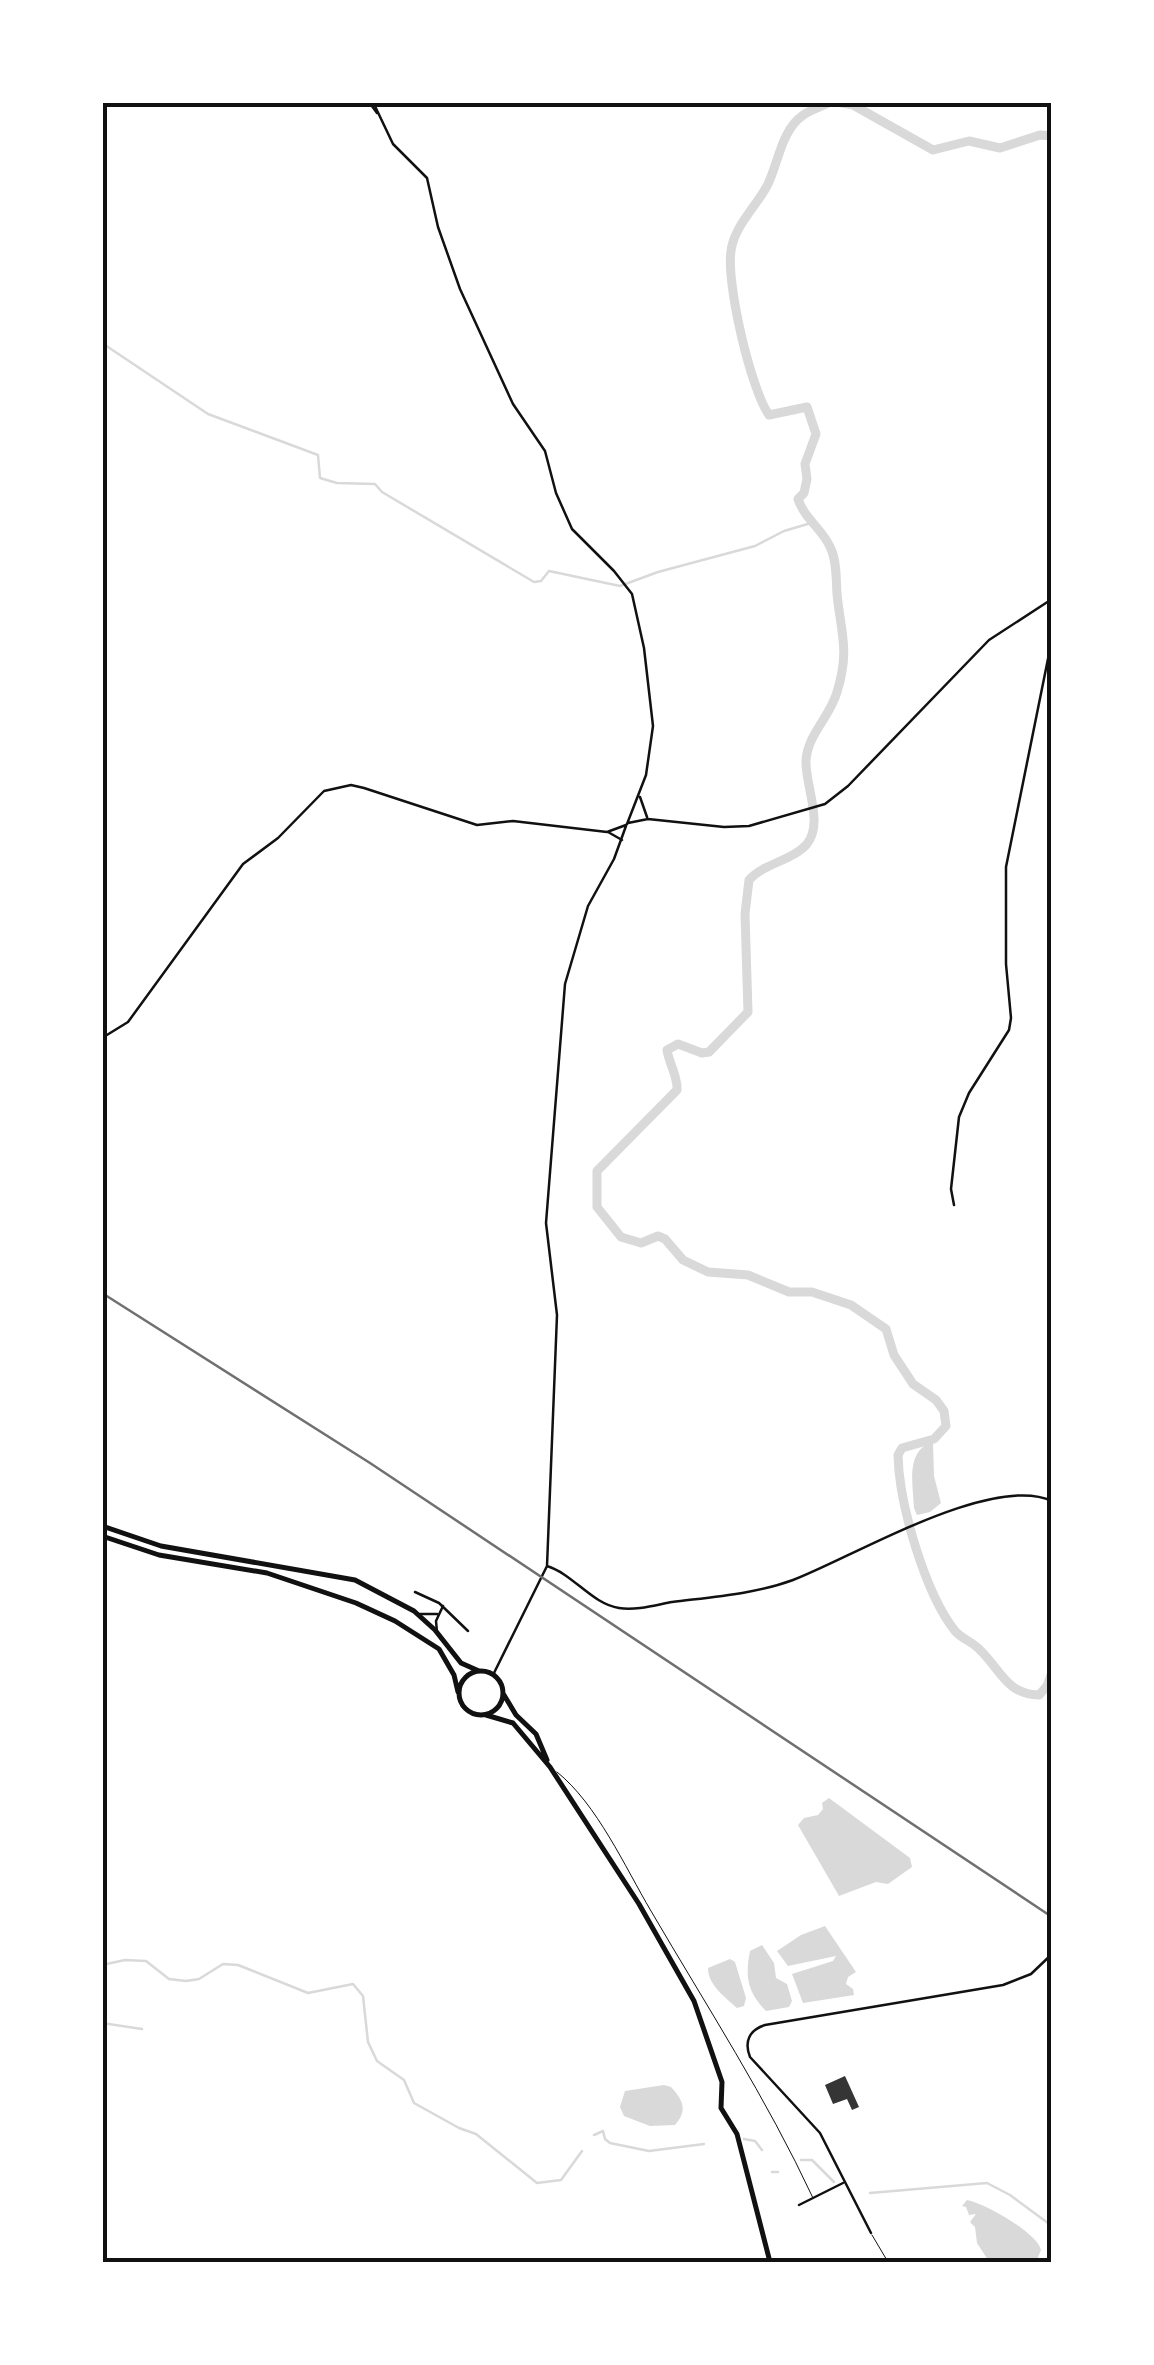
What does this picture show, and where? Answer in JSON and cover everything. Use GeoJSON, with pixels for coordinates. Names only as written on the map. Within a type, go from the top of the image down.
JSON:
{"type":"FeatureCollection","features":[{"type":"Feature","properties":{"kind":"highway"},"geometry":{"type":"LineString","coordinates":[[102,1526],[160,1546],[355,1580],[414,1611],[438,1633],[461,1663],[493,1675],[510,1707],[536,1734],[550,1767]]}},
{"type":"Feature","properties":{"kind":"highway"},"geometry":{"type":"LineString","coordinates":[[102,1536],[159,1554],[266,1574],[356,1603],[395,1621],[439,1650],[454,1674],[463,1707],[469,1712],[513,1723],[550,1767],[639,1904],[694,2001],[722,2082],[720,2105],[737,2134],[770,2262]]}},
{"type":"Feature","properties":{"kind":"highway"},"geometry":{"type":"LineString","coordinates":[[458,1692],[465,1678],[479,1671]]}},
{"type":"Feature","properties":{"kind":"highway"},"geometry":{"type":"LineString","coordinates":[[486,1714],[498,1706],[502,1693]]}},
{"type":"Feature","properties":{"kind":"street"},"geometry":{"type":"LineString","coordinates":[[371,102],[393,144],[427,178],[438,227],[460,289],[514,404],[542,445],[572,529],[628,588],[642,637],[652,714],[652,742],[640,796],[588,906],[565,984],[546,1223],[557,1314],[546,1566],[493,1675]]}},
{"type":"Feature","properties":{"kind":"street"},"geometry":{"type":"LineString","coordinates":[[607,832],[648,818],[734,828],[824,804],[848,786],[989,640],[1052,598]]}},
{"type":"Feature","properties":{"kind":"street"},"geometry":{"type":"LineString","coordinates":[[954,1204],[951,1189],[959,1117],[969,1093],[1009,1030],[1006,867],[1052,638]]}},
{"type":"Feature","properties":{"kind":"street"},"geometry":{"type":"LineString","coordinates":[[102,1038],[128,1022],[237,871],[278,838],[324,791],[351,785],[477,825],[513,821],[607,832],[622,840]]}},
{"type":"Feature","properties":{"kind":"street"},"geometry":{"type":"LineString","coordinates":[[640,796],[648,818]]}},
{"type":"Feature","properties":{"kind":"street"},"geometry":{"type":"LineString","coordinates":[[546,1566],[612,1606],[629,1609],[772,1586],[927,1520],[998,1497],[1034,1496],[1052,1501]]}},
{"type":"Feature","properties":{"kind":"street"},"geometry":{"type":"LineString","coordinates":[[414,1592],[443,1606],[468,1631]]}},
{"type":"Feature","properties":{"kind":"street"},"geometry":{"type":"LineString","coordinates":[[438,1633],[438,1613],[443,1606]]}},
{"type":"Feature","properties":{"kind":"street"},"geometry":{"type":"LineString","coordinates":[[414,1611],[426,1616],[438,1613]]}},
{"type":"Feature","properties":{"kind":"street"},"geometry":{"type":"LineString","coordinates":[[871,2233],[820,2133],[750,2058],[747,2041],[751,2033],[765,2026],[1003,1985],[1031,1974],[1052,1954]]}},
{"type":"Feature","properties":{"kind":"street"},"geometry":{"type":"LineString","coordinates":[[799,2206],[844,2182]]}},
{"type":"Feature","properties":{"kind":"lane"},"geometry":{"type":"LineString","coordinates":[[550,1767],[576,1788],[622,1862],[732,2048],[813,2199]]}},
{"type":"Feature","properties":{"kind":"lane"},"geometry":{"type":"LineString","coordinates":[[871,2233],[888,2262]]}},
{"type":"Feature","properties":{"kind":"shaded area"},"geometry":{"type":"Polygon","coordinates":[[[933,1442],[934,1476],[941,1503],[930,1512],[917,1515],[914,1460],[924,1446],[933,1442]]]}},
{"type":"Feature","properties":{"kind":"shaded area"},"geometry":{"type":"Polygon","coordinates":[[[829,1798],[910,1858],[912,1867],[888,1884],[876,1882],[839,1896],[798,1825],[804,1818],[818,1815],[822,1803],[829,1798]]]}},
{"type":"Feature","properties":{"kind":"shaded area"},"geometry":{"type":"Polygon","coordinates":[[[825,1926],[856,1972],[846,1984],[854,1995],[803,2003],[792,1974],[833,1961],[836,1956],[788,1966],[777,1951],[801,1935],[825,1926]]]}},
{"type":"Feature","properties":{"kind":"shaded area"},"geometry":{"type":"Polygon","coordinates":[[[762,1945],[774,1963],[776,1978],[787,1984],[792,2001],[789,2007],[766,2011],[751,1990],[750,1951],[762,1945]]]}},
{"type":"Feature","properties":{"kind":"shaded area"},"geometry":{"type":"Polygon","coordinates":[[[730,1959],[735,1962],[746,1998],[744,2006],[737,2008],[718,1990],[708,1968],[730,1959]]]}},
{"type":"Feature","properties":{"kind":"shaded area"},"geometry":{"type":"Polygon","coordinates":[[[671,2087],[682,2105],[682,2115],[675,2125],[650,2126],[624,2116],[620,2107],[625,2091],[671,2087]]]}},
{"type":"Feature","properties":{"kind":"shaded area"},"geometry":{"type":"Polygon","coordinates":[[[967,2200],[1031,2235],[1041,2250],[1036,2262],[988,2260],[970,2222],[976,2214],[969,2215],[962,2206],[967,2200]]]}},
{"type":"Feature","properties":{"kind":"building"},"geometry":{"type":"Polygon","coordinates":[[[845,2076],[859,2107],[852,2110],[847,2099],[833,2104],[825,2085],[845,2076]]]}},
{"type":"Feature","properties":{"kind":"waterway"},"geometry":{"type":"LineString","coordinates":[[830,102],[805,114],[790,130],[768,184],[736,233],[730,266],[741,336],[762,402],[769,415],[807,407],[816,434],[805,464],[804,493],[798,499],[833,554],[844,653],[834,701],[807,752],[814,826],[801,850],[749,880],[745,914],[748,1012],[709,1052],[678,1044],[667,1050],[677,1090],[597,1171],[597,1207],[621,1237],[641,1243],[658,1236],[683,1260],[708,1272],[748,1275],[789,1292],[812,1292],[851,1305],[886,1329],[894,1355],[913,1384],[936,1400],[944,1411],[946,1426],[934,1439],[902,1448],[898,1455],[909,1522],[924,1572],[944,1615],[1011,1686],[1039,1695],[1052,1672]]}},
{"type":"Feature","properties":{"kind":"waterway"},"geometry":{"type":"LineString","coordinates":[[837,102],[853,105],[933,150],[969,141],[1000,148],[1040,135],[1052,136]]}},
{"type":"Feature","properties":{"kind":"waterway"},"geometry":{"type":"LineString","coordinates":[[102,343],[208,414],[318,455],[320,478],[337,483],[375,484],[382,492],[534,582],[541,581],[549,571],[620,586],[755,546],[811,523]]}},
{"type":"Feature","properties":{"kind":"waterway"},"geometry":{"type":"LineString","coordinates":[[102,1965],[146,1961],[169,1979],[186,1981],[199,1979],[223,1964],[238,1965],[308,1993],[353,1984],[363,1996],[368,2042],[377,2061],[404,2080],[414,2103],[476,2134],[537,2183],[561,2180],[582,2151]]}},
{"type":"Feature","properties":{"kind":"waterway"},"geometry":{"type":"LineString","coordinates":[[102,2023],[142,2029]]}},
{"type":"Feature","properties":{"kind":"waterway"},"geometry":{"type":"LineString","coordinates":[[594,2135],[603,2131],[610,2143],[649,2151],[704,2144]]}},
{"type":"Feature","properties":{"kind":"waterway"},"geometry":{"type":"LineString","coordinates":[[744,2139],[755,2141],[762,2150]]}},
{"type":"Feature","properties":{"kind":"waterway"},"geometry":{"type":"LineString","coordinates":[[801,2160],[812,2160],[834,2182]]}},
{"type":"Feature","properties":{"kind":"waterway"},"geometry":{"type":"LineString","coordinates":[[772,2172],[778,2172]]}},
{"type":"Feature","properties":{"kind":"waterway"},"geometry":{"type":"LineString","coordinates":[[870,2193],[987,2183],[1052,2226]]}},
{"type":"Feature","properties":{"kind":"railway"},"geometry":{"type":"LineString","coordinates":[[102,1293],[370,1463],[1052,1917]]}}]}
